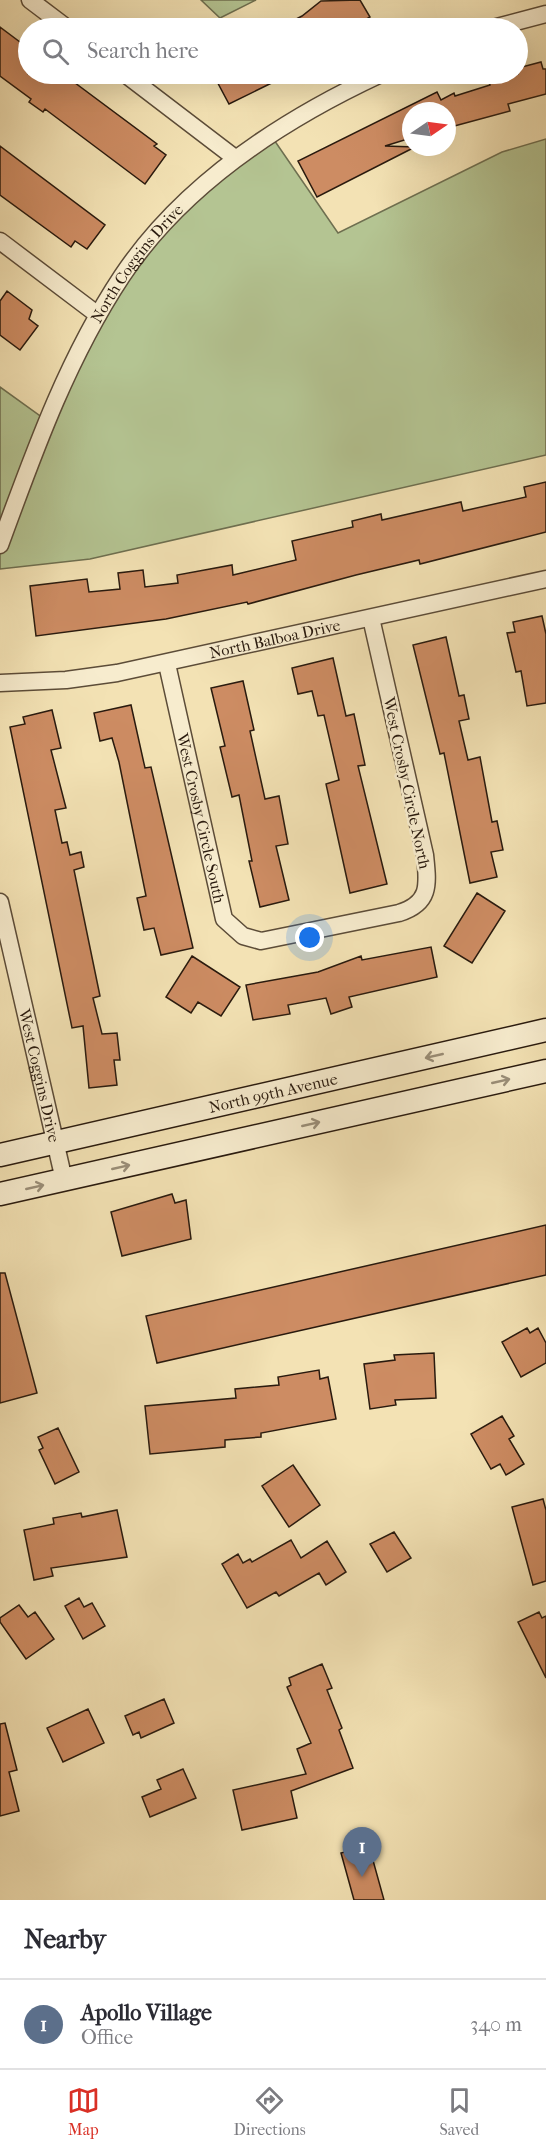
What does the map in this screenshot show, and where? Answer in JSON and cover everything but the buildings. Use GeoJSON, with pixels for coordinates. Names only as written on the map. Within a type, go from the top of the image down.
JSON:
{"type":"FeatureCollection","features":[{"type":"Feature","properties":{"kind":"main road","name":"North 99th Avenue"},"geometry":{"type":"LineString","coordinates":[[0,1155],[546,1030]]}},
{"type":"Feature","properties":{"kind":"main road"},"geometry":{"type":"LineString","coordinates":[[0,1194],[546,1071]]}},
{"type":"Feature","properties":{"kind":"street"},"geometry":{"type":"LineString","coordinates":[[30,0],[54,18]]}},
{"type":"Feature","properties":{"kind":"street"},"geometry":{"type":"LineString","coordinates":[[528,19],[546,14]]}},
{"type":"Feature","properties":{"kind":"street"},"geometry":{"type":"LineString","coordinates":[[138,84],[234,158]]}},
{"type":"Feature","properties":{"kind":"street","name":"North Coggins Drive"},"geometry":{"type":"LineString","coordinates":[[0,544],[46,421],[71,364],[123,274],[154,236],[193,195],[234,158],[316,106],[361,84]]}},
{"type":"Feature","properties":{"kind":"street"},"geometry":{"type":"LineString","coordinates":[[0,241],[98,315]]}},
{"type":"Feature","properties":{"kind":"street","name":"North Balboa Drive"},"geometry":{"type":"LineString","coordinates":[[0,682],[66,681],[167,664],[546,579]]}},
{"type":"Feature","properties":{"kind":"street","name":"West Crosby Circle North"},"geometry":{"type":"LineString","coordinates":[[341,925],[414,908],[427,888],[425,855],[371,618]]}},
{"type":"Feature","properties":{"kind":"street","name":"West Crosby Circle South"},"geometry":{"type":"LineString","coordinates":[[167,664],[224,919],[243,936],[261,941],[341,925]]}},
{"type":"Feature","properties":{"kind":"street","name":"West Coggins Drive"},"geometry":{"type":"LineString","coordinates":[[0,902],[64,1180]]}},
{"type":"Feature","properties":{"kind":"green space"},"geometry":{"type":"Polygon","coordinates":[[[201,0],[256,0],[220,18],[201,0]]]}},
{"type":"Feature","properties":{"kind":"green space"},"geometry":{"type":"Polygon","coordinates":[[[270,134],[338,233],[502,152],[546,139],[546,455],[90,559],[0,569],[0,387],[46,420],[71,364],[154,236],[270,134]]]}},
{"type":"Feature","properties":{"kind":"place","name":"Apollo Village"},"geometry":{"type":"Point","coordinates":[362,1877]}}]}
